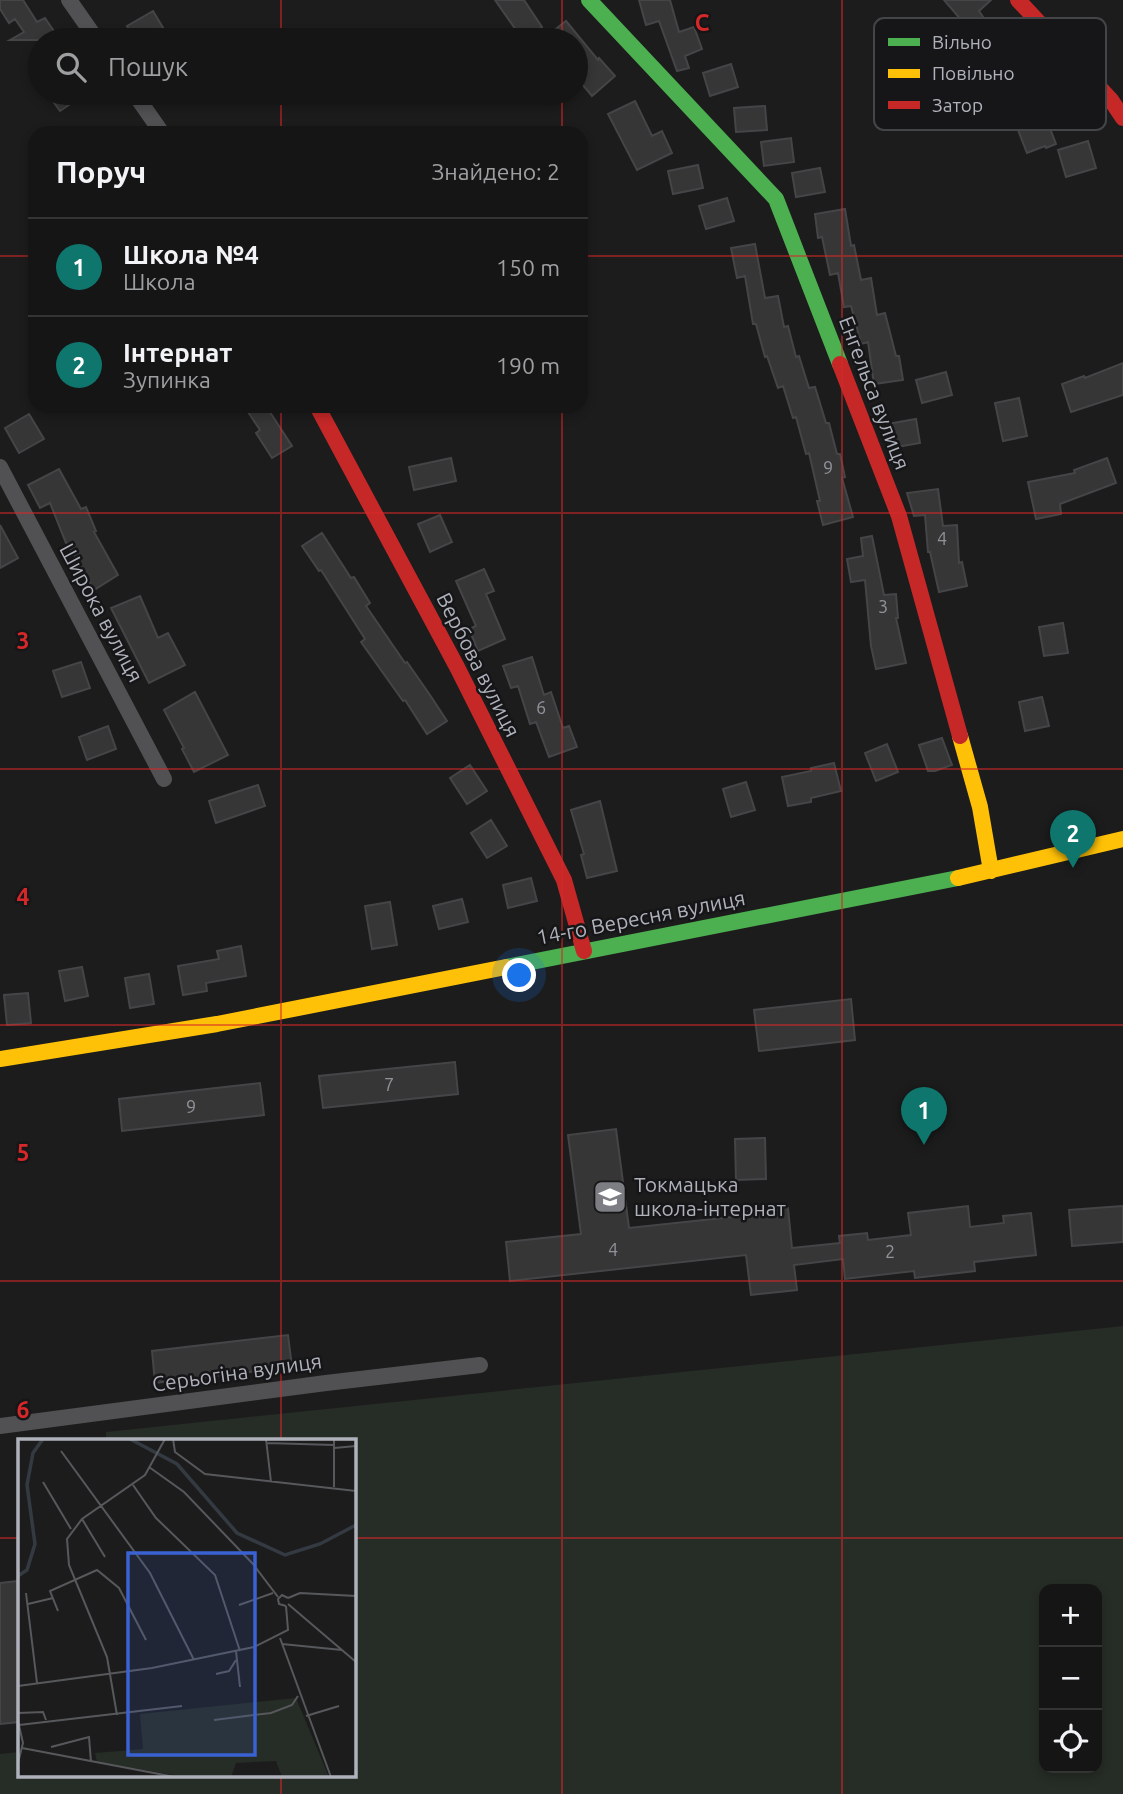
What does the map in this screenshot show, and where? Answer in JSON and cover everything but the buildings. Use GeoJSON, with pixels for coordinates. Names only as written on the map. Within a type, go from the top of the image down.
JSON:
{"type":"FeatureCollection","features":[{"type":"Feature","properties":{"kind":"street"},"geometry":{"type":"LineString","coordinates":[[69,0],[89,28]]}},
{"type":"Feature","properties":{"kind":"street","name":"Енгельса вулиця"},"geometry":{"type":"LineString","coordinates":[[589,0],[776,199],[899,516],[980,807],[990,871]]}},
{"type":"Feature","properties":{"kind":"street"},"geometry":{"type":"LineString","coordinates":[[1018,0],[1035,18]]}},
{"type":"Feature","properties":{"kind":"street"},"geometry":{"type":"LineString","coordinates":[[1106,95],[1123,118]]}},
{"type":"Feature","properties":{"kind":"street"},"geometry":{"type":"LineString","coordinates":[[142,105],[157,126]]}},
{"type":"Feature","properties":{"kind":"street","name":"Вербова вулиця"},"geometry":{"type":"LineString","coordinates":[[321,413],[457,667],[564,880],[584,951]]}},
{"type":"Feature","properties":{"kind":"street","name":"Широка вулиця"},"geometry":{"type":"LineString","coordinates":[[0,467],[164,779]]}},
{"type":"Feature","properties":{"kind":"street","name":"14-го Вересня вулиця"},"geometry":{"type":"LineString","coordinates":[[0,1059],[217,1024],[990,871],[1123,839]]}},
{"type":"Feature","properties":{"kind":"street","name":"Серьогіна вулиця"},"geometry":{"type":"LineString","coordinates":[[0,1426],[480,1365]]}},
{"type":"Feature","properties":{"kind":"shaded area"},"geometry":{"type":"Polygon","coordinates":[[[1123,1326],[1123,1794],[0,1794],[0,1754],[18,1752],[18,1776],[355,1776],[355,1439],[106,1439],[106,1432],[1123,1326]]]}},
{"type":"Feature","properties":{"kind":"traffic: fast"},"geometry":{"type":"LineString","coordinates":[[589,0],[776,199],[840,364]]}},
{"type":"Feature","properties":{"kind":"traffic: fast"},"geometry":{"type":"LineString","coordinates":[[506,967],[958,878]]}},
{"type":"Feature","properties":{"kind":"traffic: slow"},"geometry":{"type":"LineString","coordinates":[[960,736],[980,807],[991,871]]}},
{"type":"Feature","properties":{"kind":"traffic: slow"},"geometry":{"type":"LineString","coordinates":[[958,878],[1123,839]]}},
{"type":"Feature","properties":{"kind":"traffic: slow"},"geometry":{"type":"LineString","coordinates":[[0,1059],[217,1024],[506,967]]}},
{"type":"Feature","properties":{"kind":"traffic: jam"},"geometry":{"type":"LineString","coordinates":[[1018,0],[1035,18]]}},
{"type":"Feature","properties":{"kind":"traffic: jam"},"geometry":{"type":"LineString","coordinates":[[1106,95],[1123,118]]}},
{"type":"Feature","properties":{"kind":"traffic: jam"},"geometry":{"type":"LineString","coordinates":[[840,364],[899,516],[960,736]]}},
{"type":"Feature","properties":{"kind":"traffic: jam"},"geometry":{"type":"LineString","coordinates":[[321,413],[457,667],[564,880],[584,951]]}},
{"type":"Feature","properties":{"kind":"place","name":"Інтернат"},"geometry":{"type":"Point","coordinates":[1073,868]}},
{"type":"Feature","properties":{"kind":"place","name":"Школа №4"},"geometry":{"type":"Point","coordinates":[924,1145]}},
{"type":"Feature","properties":{"kind":"place","name":"Токмацька школа-інтернат"},"geometry":{"type":"Point","coordinates":[610,1197]}}]}
